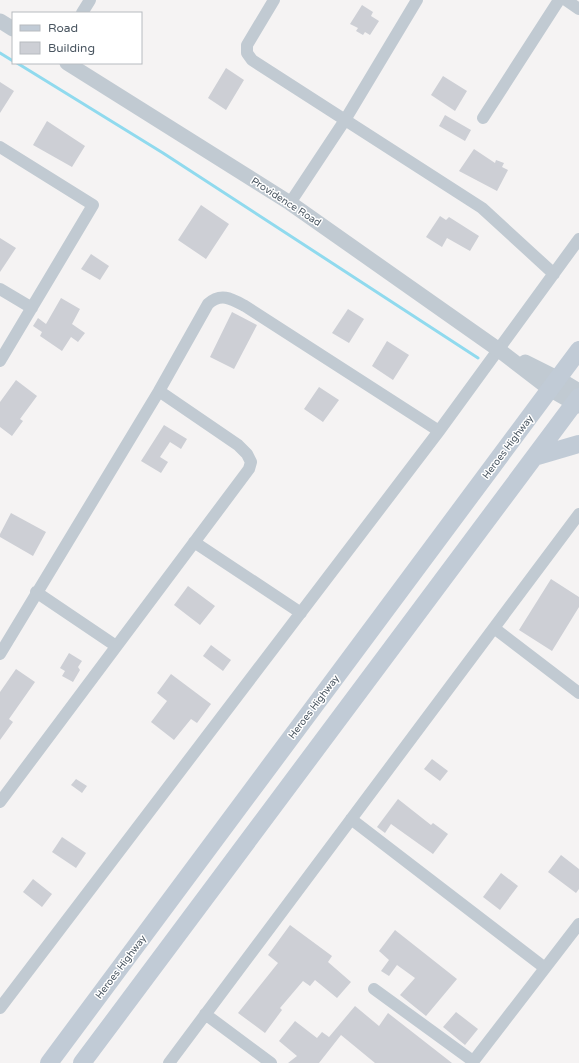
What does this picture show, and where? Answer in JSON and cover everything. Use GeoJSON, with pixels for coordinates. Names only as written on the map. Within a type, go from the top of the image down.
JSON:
{"type":"FeatureCollection","features":[{"type":"Feature","properties":{"kind":"main road","name":"Heroes Highway"},"geometry":{"type":"LineString","coordinates":[[49,1063],[565,371]]}},
{"type":"Feature","properties":{"kind":"main road"},"geometry":{"type":"LineString","coordinates":[[82,1063],[578,400]]}},
{"type":"Feature","properties":{"kind":"main road"},"geometry":{"type":"LineString","coordinates":[[534,457],[579,444]]}},
{"type":"Feature","properties":{"kind":"street"},"geometry":{"type":"LineString","coordinates":[[83,12],[90,0]]}},
{"type":"Feature","properties":{"kind":"street"},"geometry":{"type":"LineString","coordinates":[[274,0],[247,45],[248,53],[252,60],[482,208],[554,274]]}},
{"type":"Feature","properties":{"kind":"street"},"geometry":{"type":"LineString","coordinates":[[290,203],[345,120],[417,0]]}},
{"type":"Feature","properties":{"kind":"street"},"geometry":{"type":"LineString","coordinates":[[483,118],[559,0]]}},
{"type":"Feature","properties":{"kind":"street"},"geometry":{"type":"LineString","coordinates":[[566,0],[579,9]]}},
{"type":"Feature","properties":{"kind":"street"},"geometry":{"type":"LineString","coordinates":[[0,21],[12,28]]}},
{"type":"Feature","properties":{"kind":"street","name":"Providence Road"},"geometry":{"type":"LineString","coordinates":[[69,64],[290,203],[499,350],[565,371],[578,400]]}},
{"type":"Feature","properties":{"kind":"street"},"geometry":{"type":"LineString","coordinates":[[0,147],[93,205],[0,361]]}},
{"type":"Feature","properties":{"kind":"street"},"geometry":{"type":"LineString","coordinates":[[0,1008],[439,431],[579,239]]}},
{"type":"Feature","properties":{"kind":"street"},"geometry":{"type":"LineString","coordinates":[[0,288],[32,308]]}},
{"type":"Feature","properties":{"kind":"street"},"geometry":{"type":"LineString","coordinates":[[0,654],[158,392],[208,304],[213,299],[228,297],[245,306],[439,431]]}},
{"type":"Feature","properties":{"kind":"street"},"geometry":{"type":"LineString","coordinates":[[0,802],[249,469],[251,462],[247,454],[238,445],[158,392]]}},
{"type":"Feature","properties":{"kind":"street"},"geometry":{"type":"LineString","coordinates":[[169,1063],[494,628],[577,520]]}},
{"type":"Feature","properties":{"kind":"street"},"geometry":{"type":"LineString","coordinates":[[194,542],[301,613]]}},
{"type":"Feature","properties":{"kind":"street"},"geometry":{"type":"LineString","coordinates":[[36,592],[116,646]]}},
{"type":"Feature","properties":{"kind":"street"},"geometry":{"type":"LineString","coordinates":[[494,628],[579,693]]}},
{"type":"Feature","properties":{"kind":"street"},"geometry":{"type":"LineString","coordinates":[[351,819],[545,968]]}},
{"type":"Feature","properties":{"kind":"street"},"geometry":{"type":"LineString","coordinates":[[374,989],[472,1062],[579,924]]}},
{"type":"Feature","properties":{"kind":"street"},"geometry":{"type":"LineString","coordinates":[[205,1014],[271,1063]]}},
{"type":"Feature","properties":{"kind":"building"},"geometry":{"type":"Polygon","coordinates":[[[362,5],[373,12],[371,16],[379,21],[370,35],[365,32],[363,35],[356,31],[358,28],[350,24],[362,5]]]}},
{"type":"Feature","properties":{"kind":"building"},"geometry":{"type":"Polygon","coordinates":[[[226,68],[244,80],[226,110],[208,98],[226,68]]]}},
{"type":"Feature","properties":{"kind":"building"},"geometry":{"type":"Polygon","coordinates":[[[443,76],[467,91],[455,111],[431,95],[443,76]]]}},
{"type":"Feature","properties":{"kind":"building"},"geometry":{"type":"Polygon","coordinates":[[[0,82],[14,91],[0,113],[0,82]]]}},
{"type":"Feature","properties":{"kind":"building"},"geometry":{"type":"Polygon","coordinates":[[[445,115],[471,130],[465,141],[439,126],[445,115]]]}},
{"type":"Feature","properties":{"kind":"building"},"geometry":{"type":"Polygon","coordinates":[[[47,121],[85,146],[72,167],[33,145],[47,121]]]}},
{"type":"Feature","properties":{"kind":"building"},"geometry":{"type":"Polygon","coordinates":[[[474,149],[495,163],[496,160],[504,163],[502,167],[508,170],[497,191],[459,171],[474,149]]]}},
{"type":"Feature","properties":{"kind":"building"},"geometry":{"type":"Polygon","coordinates":[[[201,205],[229,224],[206,259],[178,240],[201,205]]]}},
{"type":"Feature","properties":{"kind":"building"},"geometry":{"type":"Polygon","coordinates":[[[440,216],[446,220],[449,217],[479,236],[470,251],[447,238],[442,247],[426,237],[440,216]]]}},
{"type":"Feature","properties":{"kind":"building"},"geometry":{"type":"Polygon","coordinates":[[[0,238],[16,248],[0,272],[0,238]]]}},
{"type":"Feature","properties":{"kind":"building"},"geometry":{"type":"Polygon","coordinates":[[[91,254],[109,266],[100,280],[81,269],[91,254]]]}},
{"type":"Feature","properties":{"kind":"building"},"geometry":{"type":"Polygon","coordinates":[[[61,298],[80,309],[72,324],[85,333],[78,342],[71,337],[62,351],[40,336],[42,332],[33,326],[38,318],[46,324],[61,298]]]}},
{"type":"Feature","properties":{"kind":"building"},"geometry":{"type":"Polygon","coordinates":[[[348,309],[364,319],[349,343],[332,333],[348,309]]]}},
{"type":"Feature","properties":{"kind":"building"},"geometry":{"type":"Polygon","coordinates":[[[232,312],[257,325],[234,369],[210,357],[232,312]]]}},
{"type":"Feature","properties":{"kind":"building"},"geometry":{"type":"Polygon","coordinates":[[[387,341],[409,355],[393,380],[372,366],[387,341]]]}},
{"type":"Feature","properties":{"kind":"building"},"geometry":{"type":"Polygon","coordinates":[[[16,380],[37,396],[20,419],[23,421],[12,436],[0,427],[0,402],[16,380]]]}},
{"type":"Feature","properties":{"kind":"building"},"geometry":{"type":"Polygon","coordinates":[[[319,387],[339,400],[323,422],[304,409],[319,387]]]}},
{"type":"Feature","properties":{"kind":"building"},"geometry":{"type":"Polygon","coordinates":[[[164,425],[187,439],[181,449],[170,442],[160,457],[168,462],[161,473],[141,461],[164,425]]]}},
{"type":"Feature","properties":{"kind":"building"},"geometry":{"type":"Polygon","coordinates":[[[11,513],[46,532],[33,556],[0,537],[0,534],[11,513]]]}},
{"type":"Feature","properties":{"kind":"building"},"geometry":{"type":"Polygon","coordinates":[[[551,579],[579,597],[579,607],[552,651],[519,630],[551,579]]]}},
{"type":"Feature","properties":{"kind":"building"},"geometry":{"type":"Polygon","coordinates":[[[188,586],[215,606],[200,625],[174,605],[188,586]]]}},
{"type":"Feature","properties":{"kind":"building"},"geometry":{"type":"Polygon","coordinates":[[[211,645],[231,660],[223,671],[203,656],[211,645]]]}},
{"type":"Feature","properties":{"kind":"building"},"geometry":{"type":"Polygon","coordinates":[[[69,653],[82,661],[78,667],[80,670],[73,682],[62,676],[65,671],[60,668],[69,653]]]}},
{"type":"Feature","properties":{"kind":"building"},"geometry":{"type":"Polygon","coordinates":[[[16,669],[35,682],[9,719],[13,722],[0,740],[0,692],[16,669]]]}},
{"type":"Feature","properties":{"kind":"building"},"geometry":{"type":"Polygon","coordinates":[[[171,674],[211,704],[197,723],[191,719],[174,740],[151,722],[167,701],[157,693],[171,674]]]}},
{"type":"Feature","properties":{"kind":"building"},"geometry":{"type":"Polygon","coordinates":[[[432,759],[448,771],[440,781],[424,769],[432,759]]]}},
{"type":"Feature","properties":{"kind":"building"},"geometry":{"type":"Polygon","coordinates":[[[76,779],[87,786],[82,793],[71,785],[76,779]]]}},
{"type":"Feature","properties":{"kind":"building"},"geometry":{"type":"Polygon","coordinates":[[[398,799],[431,825],[433,823],[448,834],[433,854],[391,824],[385,833],[377,827],[398,799]]]}},
{"type":"Feature","properties":{"kind":"building"},"geometry":{"type":"Polygon","coordinates":[[[62,837],[86,853],[76,868],[52,852],[62,837]]]}},
{"type":"Feature","properties":{"kind":"building"},"geometry":{"type":"Polygon","coordinates":[[[561,855],[579,869],[579,889],[576,893],[548,872],[561,855]]]}},
{"type":"Feature","properties":{"kind":"building"},"geometry":{"type":"Polygon","coordinates":[[[501,873],[518,886],[500,910],[483,897],[501,873]]]}},
{"type":"Feature","properties":{"kind":"building"},"geometry":{"type":"Polygon","coordinates":[[[33,879],[52,894],[42,907],[23,892],[33,879]]]}},
{"type":"Feature","properties":{"kind":"building"},"geometry":{"type":"Polygon","coordinates":[[[290,925],[332,956],[328,962],[351,982],[337,998],[315,980],[310,986],[303,981],[280,1008],[282,1010],[265,1033],[238,1013],[278,963],[268,955],[290,925]]]}},
{"type":"Feature","properties":{"kind":"building"},"geometry":{"type":"Polygon","coordinates":[[[395,930],[457,979],[426,1016],[400,995],[415,978],[397,965],[389,976],[381,971],[389,960],[379,951],[395,930]]]}},
{"type":"Feature","properties":{"kind":"building"},"geometry":{"type":"Polygon","coordinates":[[[355,1006],[379,1026],[388,1013],[452,1063],[375,1063],[341,1035],[319,1063],[288,1063],[297,1056],[279,1041],[295,1021],[317,1038],[322,1032],[329,1037],[355,1006]]]}},
{"type":"Feature","properties":{"kind":"building"},"geometry":{"type":"Polygon","coordinates":[[[456,1012],[478,1029],[465,1045],[443,1027],[456,1012]]]}},
{"type":"Feature","properties":{"kind":"waterway"},"geometry":{"type":"LineString","coordinates":[[0,53],[12,60]]}},
{"type":"Feature","properties":{"kind":"waterway"},"geometry":{"type":"LineString","coordinates":[[19,64],[163,153],[478,358]]}}]}
